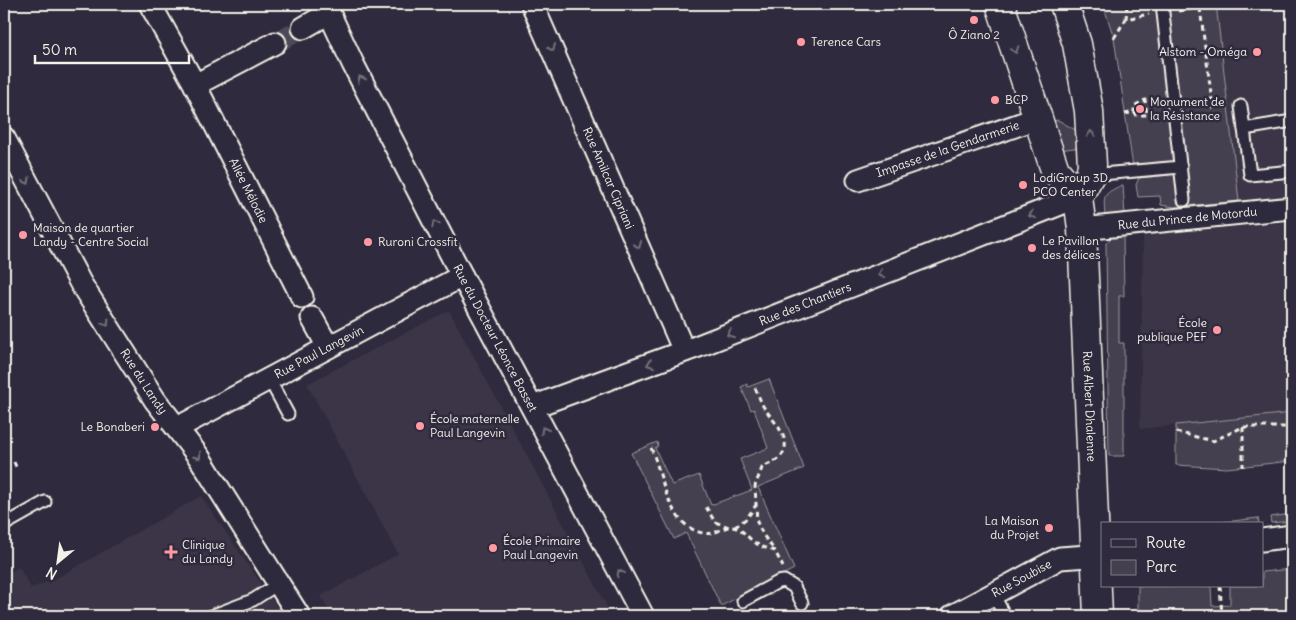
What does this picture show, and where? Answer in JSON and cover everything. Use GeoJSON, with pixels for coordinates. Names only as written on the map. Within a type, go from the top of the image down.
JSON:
{"type":"FeatureCollection","features":[{"type":"Feature","properties":{"kind":"main road"},"geometry":{"type":"LineString","coordinates":[[1000,4],[1055,170],[1084,186]]}},
{"type":"Feature","properties":{"kind":"main road","name":"Rue Albert Dhalenne"},"geometry":{"type":"LineString","coordinates":[[1064,4],[1077,44],[1089,111],[1092,165],[1084,186],[1082,229],[1099,555],[1098,616]]}},
{"type":"Feature","properties":{"kind":"street","name":"Allée Mélodie"},"geometry":{"type":"LineString","coordinates":[[150,4],[195,85],[302,297]]}},
{"type":"Feature","properties":{"kind":"street","name":"Rue Amilcar Cipriani"},"geometry":{"type":"LineString","coordinates":[[532,4],[684,351]]}},
{"type":"Feature","properties":{"kind":"street"},"geometry":{"type":"LineString","coordinates":[[303,28],[327,8]]}},
{"type":"Feature","properties":{"kind":"street","name":"Rue du Docteur Léonce Basset"},"geometry":{"type":"LineString","coordinates":[[327,8],[353,64],[462,276],[643,616]]}},
{"type":"Feature","properties":{"kind":"street"},"geometry":{"type":"LineString","coordinates":[[195,85],[275,43]]}},
{"type":"Feature","properties":{"kind":"street","name":"Impasse de la Gendarmerie"},"geometry":{"type":"LineString","coordinates":[[858,180],[1038,118]]}},
{"type":"Feature","properties":{"kind":"street","name":"Rue du Landy"},"geometry":{"type":"LineString","coordinates":[[4,138],[81,284],[155,400],[199,457],[299,616]]}},
{"type":"Feature","properties":{"kind":"street","name":"Rue des Chantiers"},"geometry":{"type":"LineString","coordinates":[[532,407],[684,351],[1084,186]]}},
{"type":"Feature","properties":{"kind":"street","name":"Rue du Prince de Motordu"},"geometry":{"type":"LineString","coordinates":[[1082,229],[1292,208]]}},
{"type":"Feature","properties":{"kind":"street","name":"Rue Paul Langevin"},"geometry":{"type":"LineString","coordinates":[[177,428],[462,276]]}},
{"type":"Feature","properties":{"kind":"street"},"geometry":{"type":"LineString","coordinates":[[312,318],[328,348]]}},
{"type":"Feature","properties":{"kind":"street"},"geometry":{"type":"LineString","coordinates":[[1264,540],[1292,536]]}},
{"type":"Feature","properties":{"kind":"street","name":"Rue Soubise"},"geometry":{"type":"LineString","coordinates":[[952,616],[1060,558],[1099,555]]}},
{"type":"Feature","properties":{"kind":"lane"},"geometry":{"type":"LineString","coordinates":[[1162,4],[1184,200]]}},
{"type":"Feature","properties":{"kind":"lane"},"geometry":{"type":"LineString","coordinates":[[1240,106],[1250,175],[1292,171]]}},
{"type":"Feature","properties":{"kind":"lane"},"geometry":{"type":"LineString","coordinates":[[1244,128],[1292,121]]}},
{"type":"Feature","properties":{"kind":"lane"},"geometry":{"type":"LineString","coordinates":[[1084,186],[1181,167]]}},
{"type":"Feature","properties":{"kind":"lane"},"geometry":{"type":"LineString","coordinates":[[269,379],[288,414]]}},
{"type":"Feature","properties":{"kind":"lane"},"geometry":{"type":"LineString","coordinates":[[4,525],[44,502]]}},
{"type":"Feature","properties":{"kind":"lane"},"geometry":{"type":"LineString","coordinates":[[743,601],[778,582],[784,581],[794,588],[802,602]]}},
{"type":"Feature","properties":{"kind":"lane"},"geometry":{"type":"LineString","coordinates":[[211,616],[254,600],[278,584]]}},
{"type":"Feature","properties":{"kind":"lane"},"geometry":{"type":"LineString","coordinates":[[993,594],[1006,616]]}},
{"type":"Feature","properties":{"kind":"path"},"geometry":{"type":"LineString","coordinates":[[1114,38],[1126,19],[1127,4]]}},
{"type":"Feature","properties":{"kind":"path"},"geometry":{"type":"LineString","coordinates":[[1213,109],[1200,8],[1242,4]]}},
{"type":"Feature","properties":{"kind":"path"},"geometry":{"type":"LineString","coordinates":[[1126,19],[1151,14]]}},
{"type":"Feature","properties":{"kind":"path"},"geometry":{"type":"LineString","coordinates":[[1125,114],[1134,112],[1136,115],[1147,115],[1145,100],[1134,106],[1134,112]]}},
{"type":"Feature","properties":{"kind":"path"},"geometry":{"type":"LineString","coordinates":[[755,388],[764,406],[778,426],[785,443],[782,456],[762,468],[758,475],[755,486],[760,529],[775,552],[794,588]]}},
{"type":"Feature","properties":{"kind":"path"},"geometry":{"type":"LineString","coordinates":[[1242,427],[1243,466]]}},
{"type":"Feature","properties":{"kind":"path"},"geometry":{"type":"LineString","coordinates":[[1176,432],[1213,441],[1242,427],[1292,427]]}},
{"type":"Feature","properties":{"kind":"path"},"geometry":{"type":"LineString","coordinates":[[651,448],[666,492],[680,519],[691,529],[704,533],[716,533],[732,527],[747,518],[756,505]]}},
{"type":"Feature","properties":{"kind":"path"},"geometry":{"type":"LineString","coordinates":[[14,462],[17,469]]}},
{"type":"Feature","properties":{"kind":"path"},"geometry":{"type":"LineString","coordinates":[[706,507],[715,522],[744,533],[761,546],[775,552]]}},
{"type":"Feature","properties":{"kind":"path"},"geometry":{"type":"LineString","coordinates":[[1220,588],[1222,616]]}},
{"type":"Feature","properties":{"kind":"path"},"geometry":{"type":"LineString","coordinates":[[1234,616],[1287,612],[1288,616]]}},
{"type":"Feature","properties":{"kind":"shaded area"},"geometry":{"type":"Polygon","coordinates":[[[1150,4],[1292,4],[1292,197],[1175,207],[1150,4]]]}},
{"type":"Feature","properties":{"kind":"shaded area"},"geometry":{"type":"Polygon","coordinates":[[[1292,197],[1292,204],[1175,215],[1175,207],[1292,197]]]}},
{"type":"Feature","properties":{"kind":"shaded area","name":"École publique PEF"},"geometry":{"type":"Polygon","coordinates":[[[1292,222],[1292,413],[1140,429],[1143,235],[1292,222]]]}},
{"type":"Feature","properties":{"kind":"shaded area"},"geometry":{"type":"Polygon","coordinates":[[[449,310],[612,616],[332,616],[321,596],[398,554],[307,384],[449,310]]]}},
{"type":"Feature","properties":{"kind":"shaded area","name":"Clinique du Landy"},"geometry":{"type":"Polygon","coordinates":[[[201,496],[283,616],[4,616],[4,576],[19,567],[31,588],[55,579],[201,496]]]}},
{"type":"Feature","properties":{"kind":"green space"},"geometry":{"type":"Polygon","coordinates":[[[1103,4],[1216,4],[1239,201],[1175,207],[1161,205],[1160,196],[1138,197],[1136,185],[1139,178],[1170,175],[1169,165],[1133,167],[1114,38],[1103,4]]]}},
{"type":"Feature","properties":{"kind":"green space"},"geometry":{"type":"Polygon","coordinates":[[[1058,120],[1084,135],[1082,147],[1058,150],[1049,122],[1058,120]]]}},
{"type":"Feature","properties":{"kind":"green space"},"geometry":{"type":"Polygon","coordinates":[[[1122,185],[1125,216],[1105,217],[1105,196],[1122,185]]]}},
{"type":"Feature","properties":{"kind":"green space"},"geometry":{"type":"Polygon","coordinates":[[[1115,234],[1123,234],[1124,296],[1119,296],[1119,343],[1124,343],[1124,456],[1109,456],[1106,243],[1115,234]]]}},
{"type":"Feature","properties":{"kind":"green space"},"geometry":{"type":"Polygon","coordinates":[[[769,379],[804,468],[758,487],[794,569],[721,606],[686,533],[674,539],[631,453],[657,442],[658,446],[655,448],[672,485],[699,475],[711,505],[752,490],[740,459],[768,448],[754,409],[751,410],[741,387],[747,384],[748,387],[769,379]]]}},
{"type":"Feature","properties":{"kind":"green space"},"geometry":{"type":"Polygon","coordinates":[[[1292,413],[1292,461],[1227,468],[1176,465],[1176,425],[1292,413]]]}},
{"type":"Feature","properties":{"kind":"green space"},"geometry":{"type":"Polygon","coordinates":[[[1292,514],[1292,521],[1271,523],[1270,517],[1292,514]]]}},
{"type":"Feature","properties":{"kind":"green space"},"geometry":{"type":"Polygon","coordinates":[[[1258,518],[1259,522],[1224,522],[1258,518]]]}},
{"type":"Feature","properties":{"kind":"green space"},"geometry":{"type":"Polygon","coordinates":[[[1292,569],[1292,616],[1138,616],[1138,588],[1211,588],[1212,606],[1230,605],[1230,588],[1264,588],[1264,572],[1292,569]]]}},
{"type":"Feature","properties":{"kind":"tunnel"},"geometry":{"type":"LineString","coordinates":[[275,43],[303,28]]}},
{"type":"Feature","properties":{"kind":"place","name":"Ô Ziano 2"},"geometry":{"type":"Point","coordinates":[974,20]}},
{"type":"Feature","properties":{"kind":"place","name":"Terence Cars"},"geometry":{"type":"Point","coordinates":[801,42]}},
{"type":"Feature","properties":{"kind":"place","name":"Alstom - Oméga"},"geometry":{"type":"Point","coordinates":[1257,52]}},
{"type":"Feature","properties":{"kind":"place","name":"BCP"},"geometry":{"type":"Point","coordinates":[995,100]}},
{"type":"Feature","properties":{"kind":"place","name":"Monument de la Résistance"},"geometry":{"type":"Point","coordinates":[1140,109]}},
{"type":"Feature","properties":{"kind":"place","name":"LodiGroup 3D PCO Center"},"geometry":{"type":"Point","coordinates":[1023,185]}},
{"type":"Feature","properties":{"kind":"place","name":"Maison de quartier Landy - Centre Social"},"geometry":{"type":"Point","coordinates":[23,235]}},
{"type":"Feature","properties":{"kind":"place","name":"Ruroni Crossfit"},"geometry":{"type":"Point","coordinates":[368,242]}},
{"type":"Feature","properties":{"kind":"place","name":"Le Pavillon des délices"},"geometry":{"type":"Point","coordinates":[1032,248]}},
{"type":"Feature","properties":{"kind":"place","name":"École publique PEF"},"geometry":{"type":"Point","coordinates":[1217,330]}},
{"type":"Feature","properties":{"kind":"place","name":"École maternelle Paul Langevin"},"geometry":{"type":"Point","coordinates":[420,426]}},
{"type":"Feature","properties":{"kind":"place","name":"Le Bonaberi"},"geometry":{"type":"Point","coordinates":[155,427]}},
{"type":"Feature","properties":{"kind":"place","name":"La Maison du Projet"},"geometry":{"type":"Point","coordinates":[1049,528]}},
{"type":"Feature","properties":{"kind":"place","name":"École Primaire Paul Langevin"},"geometry":{"type":"Point","coordinates":[493,548]}},
{"type":"Feature","properties":{"kind":"place","name":"Clinique du Landy"},"geometry":{"type":"Point","coordinates":[171,552]}}]}
